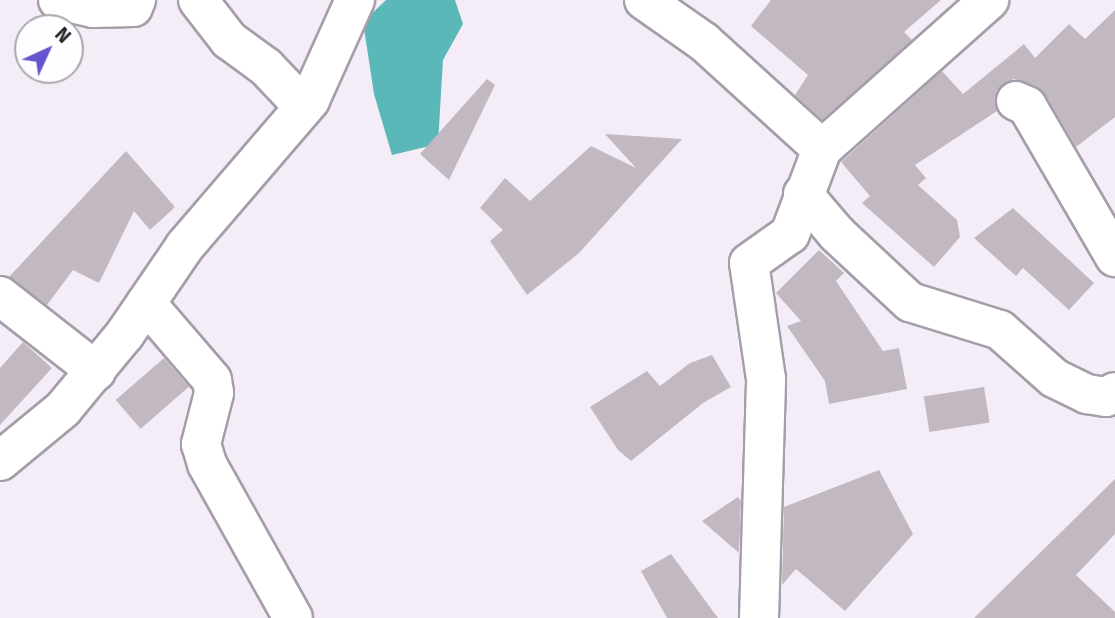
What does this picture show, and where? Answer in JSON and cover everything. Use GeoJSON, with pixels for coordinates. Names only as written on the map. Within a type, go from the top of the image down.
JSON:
{"type":"FeatureCollection","features":[{"type":"Feature","properties":{"kind":"street"},"geometry":{"type":"LineString","coordinates":[[58,0],[93,8],[133,7],[136,0]]}},
{"type":"Feature","properties":{"kind":"street"},"geometry":{"type":"LineString","coordinates":[[198,0],[229,40],[266,66],[304,107]]}},
{"type":"Feature","properties":{"kind":"street"},"geometry":{"type":"LineString","coordinates":[[0,461],[64,409],[96,371],[185,246],[304,107],[355,0]]}},
{"type":"Feature","properties":{"kind":"street"},"geometry":{"type":"LineString","coordinates":[[644,0],[723,58],[822,149]]}},
{"type":"Feature","properties":{"kind":"street"},"geometry":{"type":"LineString","coordinates":[[759,618],[766,379],[749,263],[790,234],[822,149],[989,0]]}},
{"type":"Feature","properties":{"kind":"street"},"geometry":{"type":"LineString","coordinates":[[1016,101],[1027,106],[1115,257]]}},
{"type":"Feature","properties":{"kind":"street"},"geometry":{"type":"LineString","coordinates":[[803,194],[836,234],[910,302],[1000,330],[1054,378],[1087,394],[1105,397],[1115,392]]}},
{"type":"Feature","properties":{"kind":"street"},"geometry":{"type":"LineString","coordinates":[[0,296],[96,371]]}},
{"type":"Feature","properties":{"kind":"street"},"geometry":{"type":"LineString","coordinates":[[146,303],[212,380],[214,393],[201,444],[207,464],[293,618]]}},
{"type":"Feature","properties":{"kind":"water"},"geometry":{"type":"Polygon","coordinates":[[[386,0],[455,0],[463,24],[443,60],[438,144],[392,155],[374,94],[363,22],[386,0]]]}},
{"type":"Feature","properties":{"kind":"building"},"geometry":{"type":"Polygon","coordinates":[[[771,0],[941,0],[904,32],[912,40],[822,120],[795,95],[808,75],[751,26],[771,0]]]}},
{"type":"Feature","properties":{"kind":"building"},"geometry":{"type":"Polygon","coordinates":[[[1115,10],[1115,117],[1076,147],[1045,94],[1036,86],[1013,79],[996,91],[997,111],[915,165],[926,178],[918,185],[957,220],[960,237],[934,267],[862,203],[870,196],[841,162],[942,71],[963,94],[1024,44],[1035,58],[1069,24],[1085,39],[1115,10]]]}},
{"type":"Feature","properties":{"kind":"building"},"geometry":{"type":"Polygon","coordinates":[[[487,79],[495,85],[449,180],[420,154],[487,79]]]}},
{"type":"Feature","properties":{"kind":"building"},"geometry":{"type":"Polygon","coordinates":[[[605,134],[682,139],[579,253],[527,295],[490,241],[503,230],[480,208],[505,178],[530,201],[591,146],[636,168],[605,134]]]}},
{"type":"Feature","properties":{"kind":"building"},"geometry":{"type":"Polygon","coordinates":[[[126,151],[175,207],[150,230],[134,211],[99,283],[73,270],[47,305],[9,277],[126,151]]]}},
{"type":"Feature","properties":{"kind":"building"},"geometry":{"type":"Polygon","coordinates":[[[1013,208],[1094,283],[1069,310],[1023,268],[1016,276],[974,238],[1013,208]]]}},
{"type":"Feature","properties":{"kind":"building"},"geometry":{"type":"Polygon","coordinates":[[[819,250],[844,273],[836,281],[883,351],[899,348],[907,389],[829,404],[825,381],[787,326],[801,321],[776,293],[819,250]]]}},
{"type":"Feature","properties":{"kind":"building"},"geometry":{"type":"Polygon","coordinates":[[[23,342],[52,368],[0,425],[0,368],[23,342]]]}},
{"type":"Feature","properties":{"kind":"building"},"geometry":{"type":"Polygon","coordinates":[[[712,355],[731,387],[703,403],[631,461],[618,450],[590,407],[647,371],[660,386],[690,363],[712,355]]]}},
{"type":"Feature","properties":{"kind":"building"},"geometry":{"type":"Polygon","coordinates":[[[164,358],[189,387],[141,429],[116,400],[164,358]]]}},
{"type":"Feature","properties":{"kind":"building"},"geometry":{"type":"Polygon","coordinates":[[[984,387],[990,423],[929,432],[924,397],[984,387]]]}},
{"type":"Feature","properties":{"kind":"building"},"geometry":{"type":"Polygon","coordinates":[[[879,470],[913,534],[845,611],[796,569],[782,585],[784,507],[879,470]]]}},
{"type":"Feature","properties":{"kind":"building"},"geometry":{"type":"Polygon","coordinates":[[[1115,479],[1115,534],[1076,575],[1115,612],[1115,618],[974,618],[1115,479]]]}},
{"type":"Feature","properties":{"kind":"building"},"geometry":{"type":"Polygon","coordinates":[[[738,497],[741,501],[739,553],[702,521],[738,497]]]}},
{"type":"Feature","properties":{"kind":"building"},"geometry":{"type":"Polygon","coordinates":[[[671,554],[718,618],[667,618],[641,571],[671,554]]]}}]}
